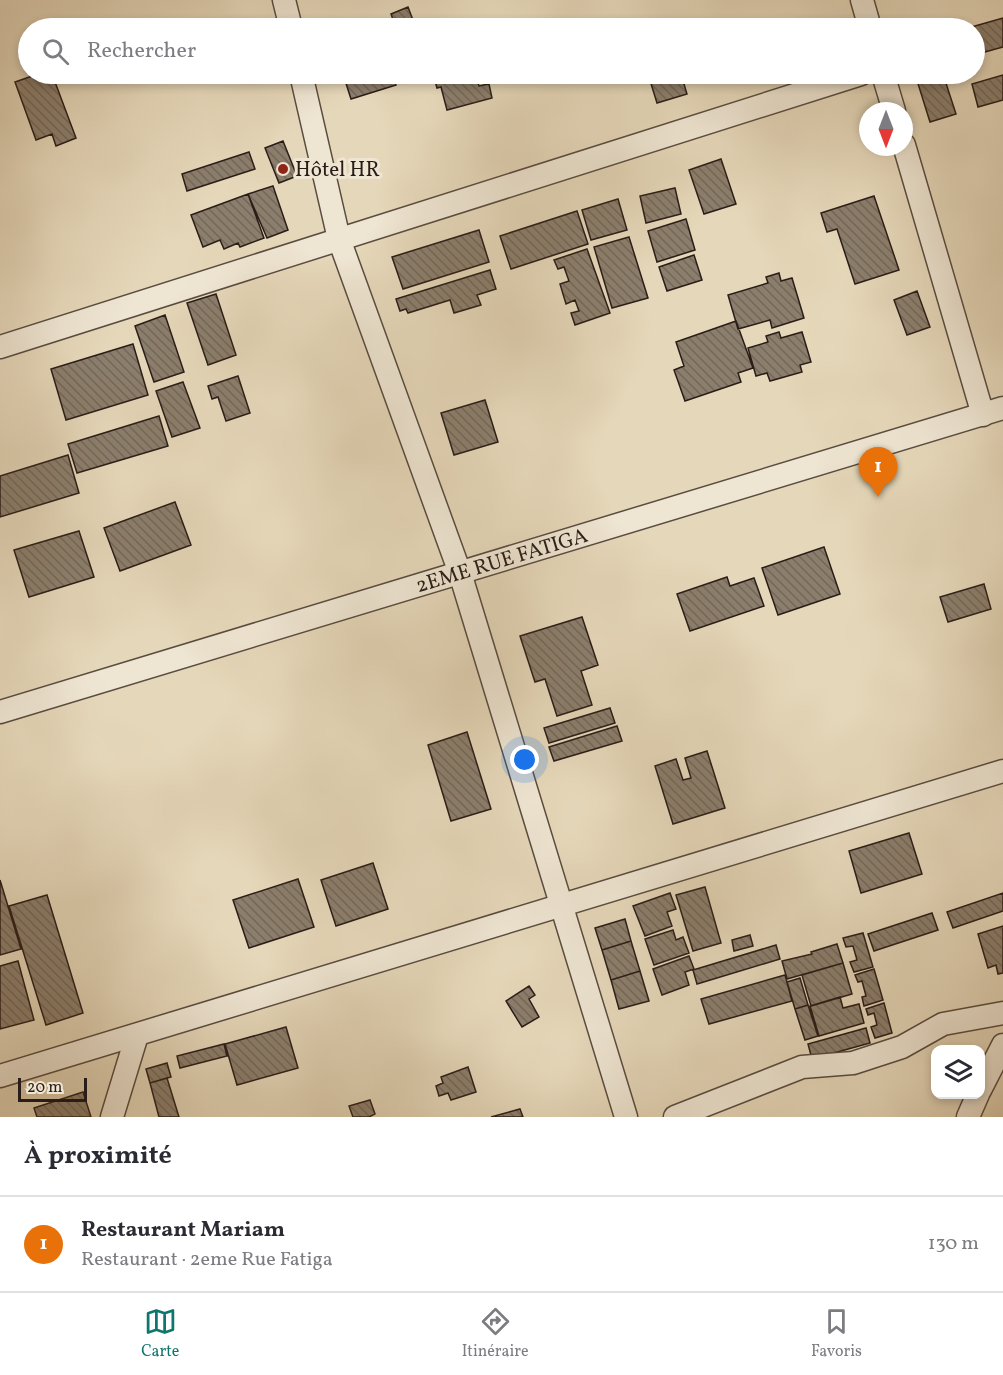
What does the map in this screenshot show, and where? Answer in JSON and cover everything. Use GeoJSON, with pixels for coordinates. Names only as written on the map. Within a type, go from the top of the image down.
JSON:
{"type":"FeatureCollection","features":[{"type":"Feature","properties":{"kind":"street"},"geometry":{"type":"LineString","coordinates":[[284,0],[288,18]]}},
{"type":"Feature","properties":{"kind":"street"},"geometry":{"type":"LineString","coordinates":[[862,0],[867,18]]}},
{"type":"Feature","properties":{"kind":"street"},"geometry":{"type":"LineString","coordinates":[[303,84],[339,239],[460,573],[626,1117]]}},
{"type":"Feature","properties":{"kind":"street"},"geometry":{"type":"LineString","coordinates":[[0,347],[829,84]]}},
{"type":"Feature","properties":{"kind":"street"},"geometry":{"type":"LineString","coordinates":[[886,84],[891,102]]}},
{"type":"Feature","properties":{"kind":"street"},"geometry":{"type":"LineString","coordinates":[[908,156],[993,411]]}},
{"type":"Feature","properties":{"kind":"street","name":"2EME RUE FATIGA"},"geometry":{"type":"LineString","coordinates":[[0,712],[993,411]]}},
{"type":"Feature","properties":{"kind":"street"},"geometry":{"type":"LineString","coordinates":[[0,1076],[1003,771]]}},
{"type":"Feature","properties":{"kind":"street"},"geometry":{"type":"LineString","coordinates":[[675,1117],[802,1067],[853,1063],[902,1047],[943,1024],[1003,1014]]}},
{"type":"Feature","properties":{"kind":"street"},"geometry":{"type":"LineString","coordinates":[[112,1117],[137,1035]]}},
{"type":"Feature","properties":{"kind":"street"},"geometry":{"type":"LineString","coordinates":[[985,1082],[1003,1045]]}},
{"type":"Feature","properties":{"kind":"street"},"geometry":{"type":"LineString","coordinates":[[968,1117],[976,1099]]}},
{"type":"Feature","properties":{"kind":"building"},"geometry":{"type":"Polygon","coordinates":[[[408,7],[412,18],[392,18],[391,14],[408,7]]]}},
{"type":"Feature","properties":{"kind":"building"},"geometry":{"type":"Polygon","coordinates":[[[1003,18],[1003,47],[985,52],[985,23],[1003,18]]]}},
{"type":"Feature","properties":{"kind":"building"},"geometry":{"type":"Polygon","coordinates":[[[1003,75],[1003,100],[978,107],[972,84],[985,84],[985,80],[1003,75]]]}},
{"type":"Feature","properties":{"kind":"building"},"geometry":{"type":"Polygon","coordinates":[[[18,81],[18,84],[56,84],[76,138],[56,146],[52,134],[36,140],[15,82],[18,81]]]}},
{"type":"Feature","properties":{"kind":"building"},"geometry":{"type":"Polygon","coordinates":[[[346,84],[396,85],[351,99],[346,84]]]}},
{"type":"Feature","properties":{"kind":"building"},"geometry":{"type":"Polygon","coordinates":[[[436,84],[478,84],[479,86],[489,84],[492,98],[447,110],[441,87],[437,88],[436,84]]]}},
{"type":"Feature","properties":{"kind":"building"},"geometry":{"type":"Polygon","coordinates":[[[651,84],[684,84],[687,94],[657,103],[651,84]]]}},
{"type":"Feature","properties":{"kind":"building"},"geometry":{"type":"Polygon","coordinates":[[[918,84],[946,84],[956,114],[930,122],[918,84]]]}},
{"type":"Feature","properties":{"kind":"building"},"geometry":{"type":"Polygon","coordinates":[[[283,141],[297,176],[279,183],[265,148],[283,141]]]}},
{"type":"Feature","properties":{"kind":"building"},"geometry":{"type":"Polygon","coordinates":[[[249,152],[255,169],[187,191],[182,174],[249,152]]]}},
{"type":"Feature","properties":{"kind":"building"},"geometry":{"type":"Polygon","coordinates":[[[721,159],[736,204],[704,214],[689,170],[721,159]]]}},
{"type":"Feature","properties":{"kind":"building"},"geometry":{"type":"Polygon","coordinates":[[[273,186],[288,230],[267,238],[248,194],[273,186]]]}},
{"type":"Feature","properties":{"kind":"building"},"geometry":{"type":"Polygon","coordinates":[[[675,188],[681,214],[646,223],[640,196],[675,188]]]}},
{"type":"Feature","properties":{"kind":"building"},"geometry":{"type":"Polygon","coordinates":[[[248,194],[264,238],[240,247],[238,243],[224,249],[220,240],[203,247],[191,215],[248,194]]]}},
{"type":"Feature","properties":{"kind":"building"},"geometry":{"type":"Polygon","coordinates":[[[874,196],[899,270],[855,284],[837,229],[827,232],[821,213],[874,196]]]}},
{"type":"Feature","properties":{"kind":"building"},"geometry":{"type":"Polygon","coordinates":[[[618,199],[627,230],[591,240],[582,210],[618,199]]]}},
{"type":"Feature","properties":{"kind":"building"},"geometry":{"type":"Polygon","coordinates":[[[577,211],[588,244],[511,269],[500,236],[577,211]]]}},
{"type":"Feature","properties":{"kind":"building"},"geometry":{"type":"Polygon","coordinates":[[[686,219],[695,250],[657,262],[648,231],[686,219]]]}},
{"type":"Feature","properties":{"kind":"building"},"geometry":{"type":"Polygon","coordinates":[[[479,230],[489,262],[403,289],[392,257],[479,230]]]}},
{"type":"Feature","properties":{"kind":"building"},"geometry":{"type":"Polygon","coordinates":[[[629,237],[648,298],[612,308],[594,247],[629,237]]]}},
{"type":"Feature","properties":{"kind":"building"},"geometry":{"type":"Polygon","coordinates":[[[587,249],[610,313],[575,325],[571,313],[579,311],[575,300],[566,304],[560,284],[569,281],[564,267],[558,269],[554,260],[587,249]]]}},
{"type":"Feature","properties":{"kind":"building"},"geometry":{"type":"Polygon","coordinates":[[[694,255],[702,280],[667,291],[659,267],[694,255]]]}},
{"type":"Feature","properties":{"kind":"building"},"geometry":{"type":"Polygon","coordinates":[[[490,270],[496,289],[477,295],[481,305],[454,313],[450,300],[408,313],[406,309],[400,311],[396,299],[490,270]]]}},
{"type":"Feature","properties":{"kind":"building"},"geometry":{"type":"Polygon","coordinates":[[[779,273],[781,281],[792,278],[804,318],[772,328],[770,320],[738,329],[728,295],[768,283],[766,277],[779,273]]]}},
{"type":"Feature","properties":{"kind":"building"},"geometry":{"type":"Polygon","coordinates":[[[917,291],[930,327],[907,335],[894,300],[917,291]]]}},
{"type":"Feature","properties":{"kind":"building"},"geometry":{"type":"Polygon","coordinates":[[[216,294],[236,355],[208,365],[187,303],[216,294]]]}},
{"type":"Feature","properties":{"kind":"building"},"geometry":{"type":"Polygon","coordinates":[[[165,315],[184,372],[154,382],[135,326],[165,315]]]}},
{"type":"Feature","properties":{"kind":"building"},"geometry":{"type":"Polygon","coordinates":[[[736,321],[753,368],[738,373],[741,382],[685,401],[674,370],[684,366],[676,342],[736,321]]]}},
{"type":"Feature","properties":{"kind":"building"},"geometry":{"type":"Polygon","coordinates":[[[779,332],[781,338],[802,332],[811,362],[800,365],[802,372],[770,381],[767,373],[756,376],[748,348],[768,342],[766,336],[779,332]]]}},
{"type":"Feature","properties":{"kind":"building"},"geometry":{"type":"Polygon","coordinates":[[[133,344],[148,395],[66,420],[51,369],[133,344]]]}},
{"type":"Feature","properties":{"kind":"building"},"geometry":{"type":"Polygon","coordinates":[[[238,376],[250,413],[226,421],[218,397],[212,399],[208,386],[238,376]]]}},
{"type":"Feature","properties":{"kind":"building"},"geometry":{"type":"Polygon","coordinates":[[[183,382],[200,428],[172,437],[156,391],[183,382]]]}},
{"type":"Feature","properties":{"kind":"building"},"geometry":{"type":"Polygon","coordinates":[[[485,400],[498,442],[454,455],[441,413],[485,400]]]}},
{"type":"Feature","properties":{"kind":"building"},"geometry":{"type":"Polygon","coordinates":[[[159,416],[168,446],[77,473],[68,444],[159,416]]]}},
{"type":"Feature","properties":{"kind":"building"},"geometry":{"type":"Polygon","coordinates":[[[68,455],[79,493],[0,517],[0,476],[68,455]]]}},
{"type":"Feature","properties":{"kind":"building"},"geometry":{"type":"Polygon","coordinates":[[[175,502],[191,545],[120,571],[104,528],[175,502]]]}},
{"type":"Feature","properties":{"kind":"building"},"geometry":{"type":"Polygon","coordinates":[[[79,531],[94,577],[29,597],[14,550],[79,531]]]}},
{"type":"Feature","properties":{"kind":"building"},"geometry":{"type":"Polygon","coordinates":[[[824,547],[840,594],[778,615],[762,568],[824,547]]]}},
{"type":"Feature","properties":{"kind":"building"},"geometry":{"type":"Polygon","coordinates":[[[727,577],[730,586],[754,578],[764,606],[690,631],[677,594],[727,577]]]}},
{"type":"Feature","properties":{"kind":"building"},"geometry":{"type":"Polygon","coordinates":[[[984,584],[991,609],[948,622],[940,597],[984,584]]]}},
{"type":"Feature","properties":{"kind":"building"},"geometry":{"type":"Polygon","coordinates":[[[582,617],[598,665],[581,671],[592,705],[557,716],[545,679],[535,682],[520,636],[582,617]]]}},
{"type":"Feature","properties":{"kind":"building"},"geometry":{"type":"Polygon","coordinates":[[[610,708],[615,723],[549,743],[544,728],[610,708]]]}},
{"type":"Feature","properties":{"kind":"building"},"geometry":{"type":"Polygon","coordinates":[[[617,726],[622,741],[554,761],[549,747],[617,726]]]}},
{"type":"Feature","properties":{"kind":"building"},"geometry":{"type":"Polygon","coordinates":[[[467,732],[491,809],[451,821],[428,745],[467,732]]]}},
{"type":"Feature","properties":{"kind":"building"},"geometry":{"type":"Polygon","coordinates":[[[707,751],[725,808],[673,824],[655,766],[676,759],[683,780],[691,778],[685,758],[707,751]]]}},
{"type":"Feature","properties":{"kind":"building"},"geometry":{"type":"Polygon","coordinates":[[[909,833],[922,874],[861,893],[849,851],[909,833]]]}},
{"type":"Feature","properties":{"kind":"building"},"geometry":{"type":"Polygon","coordinates":[[[373,863],[388,909],[336,926],[321,880],[373,863]]]}},
{"type":"Feature","properties":{"kind":"building"},"geometry":{"type":"Polygon","coordinates":[[[298,879],[314,927],[249,948],[233,900],[298,879]]]}},
{"type":"Feature","properties":{"kind":"building"},"geometry":{"type":"Polygon","coordinates":[[[0,880],[21,949],[0,955],[0,880]]]}},
{"type":"Feature","properties":{"kind":"building"},"geometry":{"type":"Polygon","coordinates":[[[705,887],[721,943],[693,951],[676,895],[705,887]]]}},
{"type":"Feature","properties":{"kind":"building"},"geometry":{"type":"Polygon","coordinates":[[[670,893],[676,909],[667,912],[672,926],[645,936],[633,906],[670,893]]]}},
{"type":"Feature","properties":{"kind":"building"},"geometry":{"type":"Polygon","coordinates":[[[1003,893],[1003,911],[953,928],[947,912],[1003,893]]]}},
{"type":"Feature","properties":{"kind":"building"},"geometry":{"type":"Polygon","coordinates":[[[47,895],[83,1013],[46,1025],[9,906],[47,895]]]}},
{"type":"Feature","properties":{"kind":"building"},"geometry":{"type":"Polygon","coordinates":[[[932,913],[938,930],[874,951],[868,934],[932,913]]]}},
{"type":"Feature","properties":{"kind":"building"},"geometry":{"type":"Polygon","coordinates":[[[625,919],[631,941],[602,950],[595,928],[625,919]]]}},
{"type":"Feature","properties":{"kind":"building"},"geometry":{"type":"Polygon","coordinates":[[[1003,926],[1003,973],[998,974],[996,965],[988,968],[978,934],[1003,926]]]}},
{"type":"Feature","properties":{"kind":"building"},"geometry":{"type":"Polygon","coordinates":[[[673,930],[676,940],[683,937],[689,953],[654,965],[645,939],[673,930]]]}},
{"type":"Feature","properties":{"kind":"building"},"geometry":{"type":"Polygon","coordinates":[[[863,933],[873,967],[854,972],[850,962],[857,960],[853,946],[846,947],[843,938],[863,933]]]}},
{"type":"Feature","properties":{"kind":"building"},"geometry":{"type":"Polygon","coordinates":[[[750,935],[753,946],[734,951],[732,940],[750,935]]]}},
{"type":"Feature","properties":{"kind":"building"},"geometry":{"type":"Polygon","coordinates":[[[631,941],[640,971],[611,980],[602,950],[631,941]]]}},
{"type":"Feature","properties":{"kind":"building"},"geometry":{"type":"Polygon","coordinates":[[[837,944],[843,963],[787,979],[782,961],[812,954],[811,952],[837,944]]]}},
{"type":"Feature","properties":{"kind":"building"},"geometry":{"type":"Polygon","coordinates":[[[776,945],[780,959],[697,984],[693,970],[776,945]]]}},
{"type":"Feature","properties":{"kind":"building"},"geometry":{"type":"Polygon","coordinates":[[[689,956],[694,969],[685,972],[689,985],[662,995],[653,969],[689,956]]]}},
{"type":"Feature","properties":{"kind":"building"},"geometry":{"type":"Polygon","coordinates":[[[18,961],[34,1020],[0,1029],[0,966],[18,961]]]}},
{"type":"Feature","properties":{"kind":"building"},"geometry":{"type":"Polygon","coordinates":[[[843,963],[852,994],[811,1006],[802,975],[843,963]]]}},
{"type":"Feature","properties":{"kind":"building"},"geometry":{"type":"Polygon","coordinates":[[[874,969],[883,1000],[864,1006],[862,997],[866,996],[862,981],[858,982],[855,975],[874,969]]]}},
{"type":"Feature","properties":{"kind":"building"},"geometry":{"type":"Polygon","coordinates":[[[640,971],[649,1001],[619,1009],[611,980],[640,971]]]}},
{"type":"Feature","properties":{"kind":"building"},"geometry":{"type":"Polygon","coordinates":[[[785,975],[792,1001],[709,1024],[701,999],[785,975]]]}},
{"type":"Feature","properties":{"kind":"building"},"geometry":{"type":"Polygon","coordinates":[[[800,978],[808,1005],[795,1009],[787,982],[800,978]]]}},
{"type":"Feature","properties":{"kind":"building"},"geometry":{"type":"Polygon","coordinates":[[[529,986],[535,995],[529,999],[539,1017],[522,1027],[506,1001],[529,986]]]}},
{"type":"Feature","properties":{"kind":"building"},"geometry":{"type":"Polygon","coordinates":[[[840,997],[843,1008],[859,1004],[864,1023],[819,1036],[810,1006],[840,997]]]}},
{"type":"Feature","properties":{"kind":"building"},"geometry":{"type":"Polygon","coordinates":[[[884,1003],[892,1033],[875,1038],[871,1027],[877,1025],[874,1013],[868,1015],[866,1009],[884,1003]]]}},
{"type":"Feature","properties":{"kind":"building"},"geometry":{"type":"Polygon","coordinates":[[[808,1005],[818,1036],[805,1040],[795,1009],[808,1005]]]}},
{"type":"Feature","properties":{"kind":"building"},"geometry":{"type":"Polygon","coordinates":[[[286,1027],[298,1068],[237,1085],[225,1044],[286,1027]]]}},
{"type":"Feature","properties":{"kind":"building"},"geometry":{"type":"Polygon","coordinates":[[[866,1028],[870,1043],[812,1059],[808,1044],[866,1028]]]}},
{"type":"Feature","properties":{"kind":"building"},"geometry":{"type":"Polygon","coordinates":[[[224,1044],[227,1056],[180,1068],[177,1056],[224,1044]]]}},
{"type":"Feature","properties":{"kind":"building"},"geometry":{"type":"Polygon","coordinates":[[[167,1063],[171,1077],[150,1083],[146,1069],[167,1063]]]}},
{"type":"Feature","properties":{"kind":"building"},"geometry":{"type":"Polygon","coordinates":[[[468,1067],[476,1092],[451,1100],[448,1093],[439,1096],[436,1086],[443,1083],[441,1077],[468,1067]]]}},
{"type":"Feature","properties":{"kind":"building"},"geometry":{"type":"Polygon","coordinates":[[[167,1078],[179,1117],[159,1117],[150,1083],[167,1078]]]}},
{"type":"Feature","properties":{"kind":"building"},"geometry":{"type":"Polygon","coordinates":[[[83,1092],[91,1117],[37,1117],[34,1108],[83,1092]]]}},
{"type":"Feature","properties":{"kind":"building"},"geometry":{"type":"Polygon","coordinates":[[[370,1100],[375,1114],[369,1117],[353,1117],[349,1106],[370,1100]]]}},
{"type":"Feature","properties":{"kind":"building"},"geometry":{"type":"Polygon","coordinates":[[[520,1109],[523,1117],[491,1117],[520,1109]]]}},
{"type":"Feature","properties":{"kind":"place","name":"Hôtel HR"},"geometry":{"type":"Point","coordinates":[283,169]}},
{"type":"Feature","properties":{"kind":"place","name":"Restaurant Mariam"},"geometry":{"type":"Point","coordinates":[878,497]}}]}
